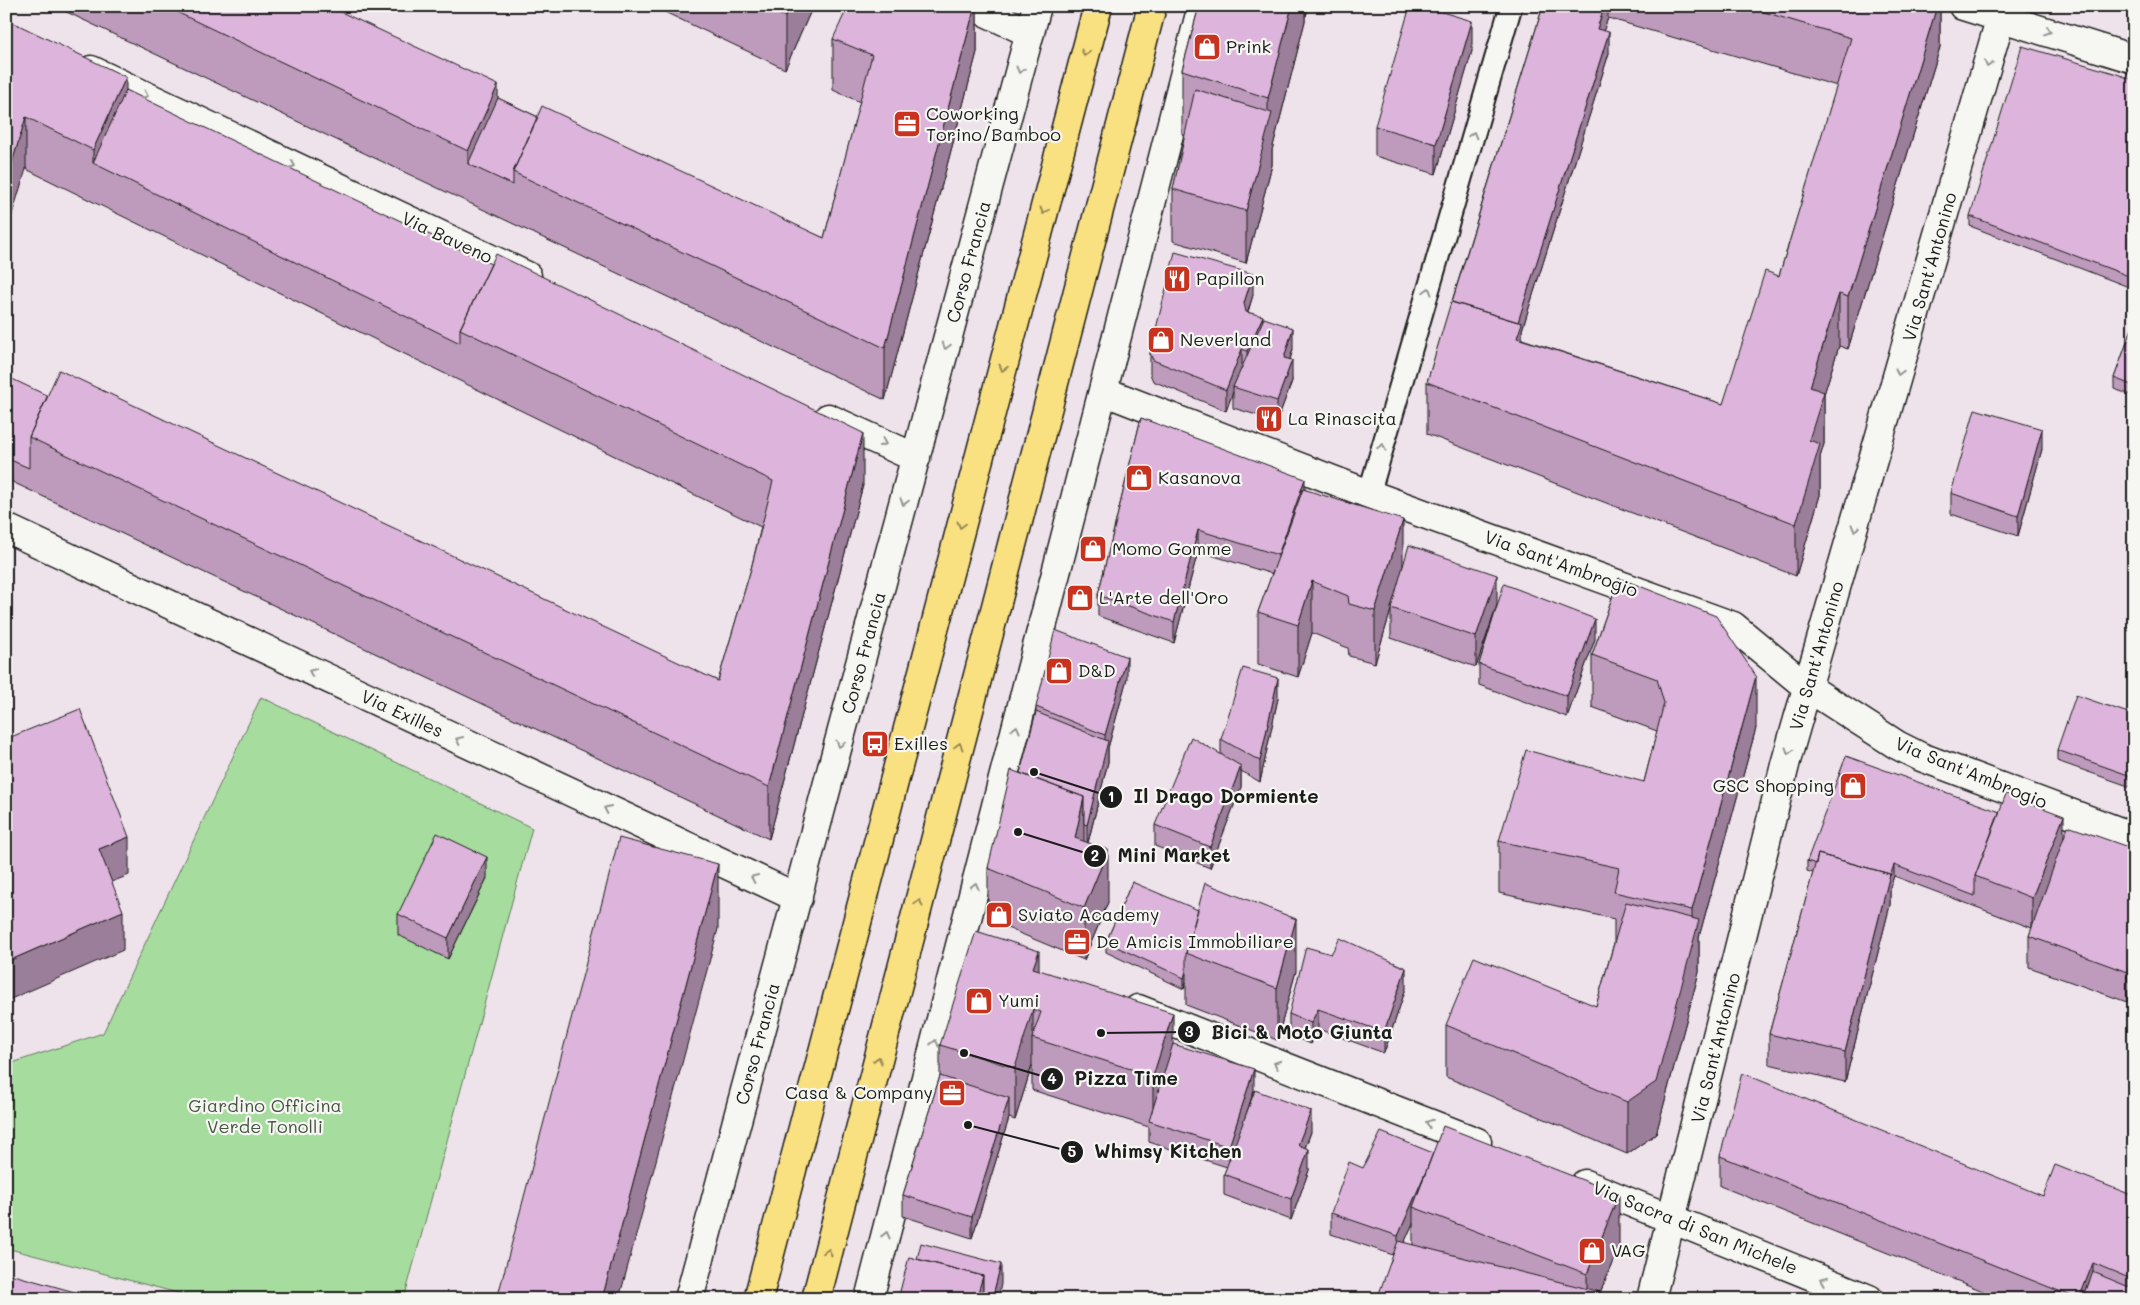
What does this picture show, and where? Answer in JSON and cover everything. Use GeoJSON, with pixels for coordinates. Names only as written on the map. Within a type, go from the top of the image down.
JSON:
{"type":"FeatureCollection","features":[{"type":"Feature","properties":{"kind":"main road"},"geometry":{"type":"LineString","coordinates":[[758,1299],[1098,6]]}},
{"type":"Feature","properties":{"kind":"main road"},"geometry":{"type":"LineString","coordinates":[[816,1299],[1152,6]]}},
{"type":"Feature","properties":{"kind":"street"},"geometry":{"type":"LineString","coordinates":[[973,6],[1030,33]]}},
{"type":"Feature","properties":{"kind":"street","name":"Corso Francia"},"geometry":{"type":"LineString","coordinates":[[689,1299],[1037,6]]}},
{"type":"Feature","properties":{"kind":"street"},"geometry":{"type":"LineString","coordinates":[[869,1299],[974,945],[1103,391],[1202,6]]}},
{"type":"Feature","properties":{"kind":"street"},"geometry":{"type":"LineString","coordinates":[[1963,6],[2002,12],[2134,59]]}},
{"type":"Feature","properties":{"kind":"street","name":"Via Sant'Antonino"},"geometry":{"type":"LineString","coordinates":[[1651,1299],[1786,761],[2002,12]]}},
{"type":"Feature","properties":{"kind":"street","name":"Via Baveno"},"geometry":{"type":"LineString","coordinates":[[69,59],[552,288]]}},
{"type":"Feature","properties":{"kind":"street","name":"Via Sant'Ambrogio"},"geometry":{"type":"LineString","coordinates":[[1103,391],[1369,494],[1733,626],[1807,687],[1897,745],[1921,757],[2134,837]]}},
{"type":"Feature","properties":{"kind":"street"},"geometry":{"type":"LineString","coordinates":[[803,406],[916,458]]}},
{"type":"Feature","properties":{"kind":"street","name":"Via Exilles"},"geometry":{"type":"LineString","coordinates":[[6,528],[798,898]]}},
{"type":"Feature","properties":{"kind":"street"},"geometry":{"type":"LineString","coordinates":[[1113,999],[1499,1151]]}},
{"type":"Feature","properties":{"kind":"street","name":"Via Sacra di San Michele"},"geometry":{"type":"LineString","coordinates":[[1564,1176],[1869,1299]]}},
{"type":"Feature","properties":{"kind":"lane"},"geometry":{"type":"LineString","coordinates":[[1369,494],[1511,6]]}},
{"type":"Feature","properties":{"kind":"green space","name":"Giardino Officina Verde Tonolli"},"geometry":{"type":"Polygon","coordinates":[[[261,697],[532,828],[404,1299],[201,1299],[6,1248],[6,1065],[103,1033],[261,697]]]}},
{"type":"Feature","properties":{"kind":"building"},"geometry":{"type":"Polygon","coordinates":[[[164,6],[328,6],[498,85],[468,151],[164,6]]]}},
{"type":"Feature","properties":{"kind":"building"},"geometry":{"type":"Polygon","coordinates":[[[762,6],[790,6],[785,17],[762,6]]]}},
{"type":"Feature","properties":{"kind":"building"},"geometry":{"type":"Polygon","coordinates":[[[848,6],[975,6],[885,348],[513,172],[542,106],[824,238],[872,55],[833,39],[848,6]]]}},
{"type":"Feature","properties":{"kind":"building"},"geometry":{"type":"Polygon","coordinates":[[[1199,6],[1292,6],[1268,98],[1182,70],[1199,6]]]}},
{"type":"Feature","properties":{"kind":"building"},"geometry":{"type":"Polygon","coordinates":[[[1410,6],[1422,6],[1472,21],[1436,144],[1375,126],[1410,6]]]}},
{"type":"Feature","properties":{"kind":"building"},"geometry":{"type":"Polygon","coordinates":[[[1543,6],[1590,6],[1603,10],[1597,29],[1609,32],[1518,322],[1452,302],[1543,6]]]}},
{"type":"Feature","properties":{"kind":"building"},"geometry":{"type":"Polygon","coordinates":[[[1744,6],[1937,6],[1848,297],[1839,294],[1810,387],[1824,392],[1809,440],[1820,444],[1796,524],[1427,382],[1451,302],[1522,323],[1517,338],[1723,404],[1765,271],[1779,276],[1851,38],[1744,6]]]}},
{"type":"Feature","properties":{"kind":"building"},"geometry":{"type":"Polygon","coordinates":[[[6,19],[126,77],[93,150],[26,117],[6,182],[6,19]]]}},
{"type":"Feature","properties":{"kind":"building"},"geometry":{"type":"Polygon","coordinates":[[[2022,46],[2134,80],[2134,278],[1970,216],[2022,46]]]}},
{"type":"Feature","properties":{"kind":"building"},"geometry":{"type":"Polygon","coordinates":[[[1195,89],[1272,113],[1246,211],[1173,189],[1195,89]]]}},
{"type":"Feature","properties":{"kind":"building"},"geometry":{"type":"Polygon","coordinates":[[[126,90],[491,264],[460,329],[460,343],[93,163],[126,90]]]}},
{"type":"Feature","properties":{"kind":"building"},"geometry":{"type":"Polygon","coordinates":[[[498,98],[538,117],[513,172],[513,185],[468,164],[498,98]]]}},
{"type":"Feature","properties":{"kind":"building"},"geometry":{"type":"Polygon","coordinates":[[[1175,252],[1253,274],[1244,303],[1246,312],[1263,316],[1247,351],[1242,349],[1226,390],[1153,360],[1150,353],[1175,252]]]}},
{"type":"Feature","properties":{"kind":"building"},"geometry":{"type":"Polygon","coordinates":[[[496,254],[863,433],[769,787],[29,437],[59,370],[718,681],[751,569],[773,481],[460,329],[496,254]]]}},
{"type":"Feature","properties":{"kind":"building"},"geometry":{"type":"Polygon","coordinates":[[[1264,318],[1293,328],[1284,358],[1292,360],[1277,401],[1233,387],[1264,318]]]}},
{"type":"Feature","properties":{"kind":"building"},"geometry":{"type":"Polygon","coordinates":[[[2134,323],[2134,386],[2114,378],[2134,323]]]}},
{"type":"Feature","properties":{"kind":"building"},"geometry":{"type":"Polygon","coordinates":[[[8,377],[48,396],[29,437],[29,468],[6,458],[6,381],[8,377]]]}},
{"type":"Feature","properties":{"kind":"building"},"geometry":{"type":"Polygon","coordinates":[[[1975,409],[2042,429],[2018,516],[1951,493],[1975,409]]]}},
{"type":"Feature","properties":{"kind":"building"},"geometry":{"type":"Polygon","coordinates":[[[1141,418],[1305,479],[1278,555],[1198,530],[1174,622],[1098,595],[1141,418]]]}},
{"type":"Feature","properties":{"kind":"building"},"geometry":{"type":"Polygon","coordinates":[[[1303,489],[1403,520],[1375,611],[1349,604],[1348,596],[1312,581],[1298,625],[1258,612],[1303,489]]]}},
{"type":"Feature","properties":{"kind":"building"},"geometry":{"type":"Polygon","coordinates":[[[1409,545],[1497,575],[1476,637],[1391,608],[1409,545]]]}},
{"type":"Feature","properties":{"kind":"building"},"geometry":{"type":"Polygon","coordinates":[[[1619,578],[1716,616],[1756,676],[1692,910],[1614,892],[1619,868],[1499,841],[1526,750],[1644,782],[1664,703],[1657,679],[1592,655],[1619,578]]]}},
{"type":"Feature","properties":{"kind":"building"},"geometry":{"type":"Polygon","coordinates":[[[1504,584],[1595,619],[1567,696],[1479,664],[1504,584]]]}},
{"type":"Feature","properties":{"kind":"building"},"geometry":{"type":"Polygon","coordinates":[[[1055,630],[1127,657],[1105,735],[1036,707],[1055,630]]]}},
{"type":"Feature","properties":{"kind":"building"},"geometry":{"type":"Polygon","coordinates":[[[1243,668],[1278,678],[1260,761],[1221,739],[1243,668]]]}},
{"type":"Feature","properties":{"kind":"building"},"geometry":{"type":"Polygon","coordinates":[[[2076,695],[2134,715],[2134,777],[2057,750],[2076,695]]]}},
{"type":"Feature","properties":{"kind":"building"},"geometry":{"type":"Polygon","coordinates":[[[80,709],[129,837],[99,849],[123,911],[6,962],[6,739],[80,709]]]}},
{"type":"Feature","properties":{"kind":"building"},"geometry":{"type":"Polygon","coordinates":[[[1036,712],[1108,741],[1087,825],[1084,824],[1084,797],[1020,773],[1036,712]]]}},
{"type":"Feature","properties":{"kind":"building"},"geometry":{"type":"Polygon","coordinates":[[[1191,737],[1241,766],[1210,847],[1155,825],[1191,737]]]}},
{"type":"Feature","properties":{"kind":"building"},"geometry":{"type":"Polygon","coordinates":[[[1846,756],[2000,812],[1975,876],[1975,896],[1894,865],[1890,876],[1890,874],[1818,854],[1816,864],[1807,861],[1846,756]]]}},
{"type":"Feature","properties":{"kind":"building"},"geometry":{"type":"Polygon","coordinates":[[[1011,770],[1084,797],[1075,838],[1108,850],[1084,908],[988,868],[1011,770]]]}},
{"type":"Feature","properties":{"kind":"building"},"geometry":{"type":"Polygon","coordinates":[[[2006,794],[2064,816],[2032,898],[1975,876],[2006,794]]]}},
{"type":"Feature","properties":{"kind":"building"},"geometry":{"type":"Polygon","coordinates":[[[2068,826],[2134,849],[2134,953],[2127,972],[2029,936],[2068,826]]]}},
{"type":"Feature","properties":{"kind":"building"},"geometry":{"type":"Polygon","coordinates":[[[437,833],[487,857],[448,938],[398,914],[437,833]]]}},
{"type":"Feature","properties":{"kind":"building"},"geometry":{"type":"Polygon","coordinates":[[[619,838],[718,864],[602,1299],[497,1299],[619,838]]]}},
{"type":"Feature","properties":{"kind":"building"},"geometry":{"type":"Polygon","coordinates":[[[1818,854],[1890,874],[1845,1052],[1769,1034],[1818,854]]]}},
{"type":"Feature","properties":{"kind":"building"},"geometry":{"type":"Polygon","coordinates":[[[1132,882],[1198,910],[1186,953],[1184,978],[1106,942],[1132,882]]]}},
{"type":"Feature","properties":{"kind":"building"},"geometry":{"type":"Polygon","coordinates":[[[1205,883],[1296,919],[1277,988],[1186,953],[1205,883]]]}},
{"type":"Feature","properties":{"kind":"building"},"geometry":{"type":"Polygon","coordinates":[[[1626,902],[1699,920],[1656,1082],[1627,1102],[1446,1025],[1474,957],[1596,1006],[1626,902]]]}},
{"type":"Feature","properties":{"kind":"building"},"geometry":{"type":"Polygon","coordinates":[[[976,931],[1039,951],[1033,968],[1173,1013],[1153,1076],[1032,1038],[1041,1012],[1033,1009],[1015,1068],[940,1045],[976,931]]]}},
{"type":"Feature","properties":{"kind":"building"},"geometry":{"type":"Polygon","coordinates":[[[1340,938],[1406,968],[1384,1032],[1318,1009],[1311,1023],[1289,1014],[1306,947],[1331,954],[1340,938]]]}},
{"type":"Feature","properties":{"kind":"building"},"geometry":{"type":"Polygon","coordinates":[[[1173,1044],[1254,1069],[1229,1147],[1149,1121],[1173,1044]]]}},
{"type":"Feature","properties":{"kind":"building"},"geometry":{"type":"Polygon","coordinates":[[[1742,1073],[2043,1196],[2055,1165],[2134,1196],[2134,1265],[2129,1278],[2093,1263],[2079,1299],[1720,1156],[1742,1073]]]}},
{"type":"Feature","properties":{"kind":"building"},"geometry":{"type":"Polygon","coordinates":[[[940,1076],[1009,1098],[972,1217],[903,1195],[940,1076]]]}},
{"type":"Feature","properties":{"kind":"building"},"geometry":{"type":"Polygon","coordinates":[[[1255,1090],[1311,1111],[1298,1145],[1309,1149],[1291,1199],[1224,1174],[1255,1090]]]}},
{"type":"Feature","properties":{"kind":"building"},"geometry":{"type":"Polygon","coordinates":[[[1443,1126],[1619,1194],[1587,1274],[1413,1207],[1443,1126]]]}},
{"type":"Feature","properties":{"kind":"building"},"geometry":{"type":"Polygon","coordinates":[[[1381,1132],[1433,1153],[1398,1236],[1331,1213],[1349,1162],[1363,1168],[1381,1132]]]}},
{"type":"Feature","properties":{"kind":"building"},"geometry":{"type":"Polygon","coordinates":[[[1398,1241],[1600,1292],[1598,1299],[1377,1299],[1398,1241]]]}},
{"type":"Feature","properties":{"kind":"building"},"geometry":{"type":"Polygon","coordinates":[[[921,1243],[1001,1264],[992,1299],[983,1299],[983,1276],[917,1259],[921,1243]]]}},
{"type":"Feature","properties":{"kind":"building"},"geometry":{"type":"Polygon","coordinates":[[[909,1257],[983,1276],[976,1299],[898,1299],[909,1257]]]}},
{"type":"Feature","properties":{"kind":"building"},"geometry":{"type":"Polygon","coordinates":[[[2093,1272],[2129,1287],[2134,1274],[2134,1299],[2083,1299],[2093,1272]]]}},
{"type":"Feature","properties":{"kind":"building"},"geometry":{"type":"Polygon","coordinates":[[[6,1273],[100,1299],[6,1299],[6,1273]]]}},
{"type":"Feature","properties":{"kind":"place","name":"Prink"},"geometry":{"type":"Point","coordinates":[1207,47]}},
{"type":"Feature","properties":{"kind":"place","name":"Coworking Torino/Bamboo"},"geometry":{"type":"Point","coordinates":[907,124]}},
{"type":"Feature","properties":{"kind":"place","name":"Papillon"},"geometry":{"type":"Point","coordinates":[1177,279]}},
{"type":"Feature","properties":{"kind":"place","name":"Neverland"},"geometry":{"type":"Point","coordinates":[1161,340]}},
{"type":"Feature","properties":{"kind":"place","name":"La Rinascita"},"geometry":{"type":"Point","coordinates":[1269,419]}},
{"type":"Feature","properties":{"kind":"place","name":"Kasanova"},"geometry":{"type":"Point","coordinates":[1139,478]}},
{"type":"Feature","properties":{"kind":"place","name":"Momo Gomme"},"geometry":{"type":"Point","coordinates":[1093,549]}},
{"type":"Feature","properties":{"kind":"place","name":"L'Arte dell'Oro"},"geometry":{"type":"Point","coordinates":[1080,598]}},
{"type":"Feature","properties":{"kind":"place","name":"D&D"},"geometry":{"type":"Point","coordinates":[1059,671]}},
{"type":"Feature","properties":{"kind":"place","name":"Exilles"},"geometry":{"type":"Point","coordinates":[875,744]}},
{"type":"Feature","properties":{"kind":"place","name":"Il Drago Dormiente"},"geometry":{"type":"Point","coordinates":[1034,772]}},
{"type":"Feature","properties":{"kind":"place","name":"GSC Shopping"},"geometry":{"type":"Point","coordinates":[1853,786]}},
{"type":"Feature","properties":{"kind":"place","name":"Mini Market"},"geometry":{"type":"Point","coordinates":[1018,832]}},
{"type":"Feature","properties":{"kind":"place","name":"Sviato Academy"},"geometry":{"type":"Point","coordinates":[999,915]}},
{"type":"Feature","properties":{"kind":"place","name":"De Amicis Immobiliare"},"geometry":{"type":"Point","coordinates":[1077,942]}},
{"type":"Feature","properties":{"kind":"place","name":"Yumi"},"geometry":{"type":"Point","coordinates":[979,1001]}},
{"type":"Feature","properties":{"kind":"place","name":"Bici & Moto Giunta"},"geometry":{"type":"Point","coordinates":[1101,1033]}},
{"type":"Feature","properties":{"kind":"place","name":"Pizza Time"},"geometry":{"type":"Point","coordinates":[964,1053]}},
{"type":"Feature","properties":{"kind":"place","name":"Casa & Company"},"geometry":{"type":"Point","coordinates":[952,1093]}},
{"type":"Feature","properties":{"kind":"place","name":"Whimsy Kitchen"},"geometry":{"type":"Point","coordinates":[968,1125]}},
{"type":"Feature","properties":{"kind":"place","name":"VAG"},"geometry":{"type":"Point","coordinates":[1592,1251]}}]}
